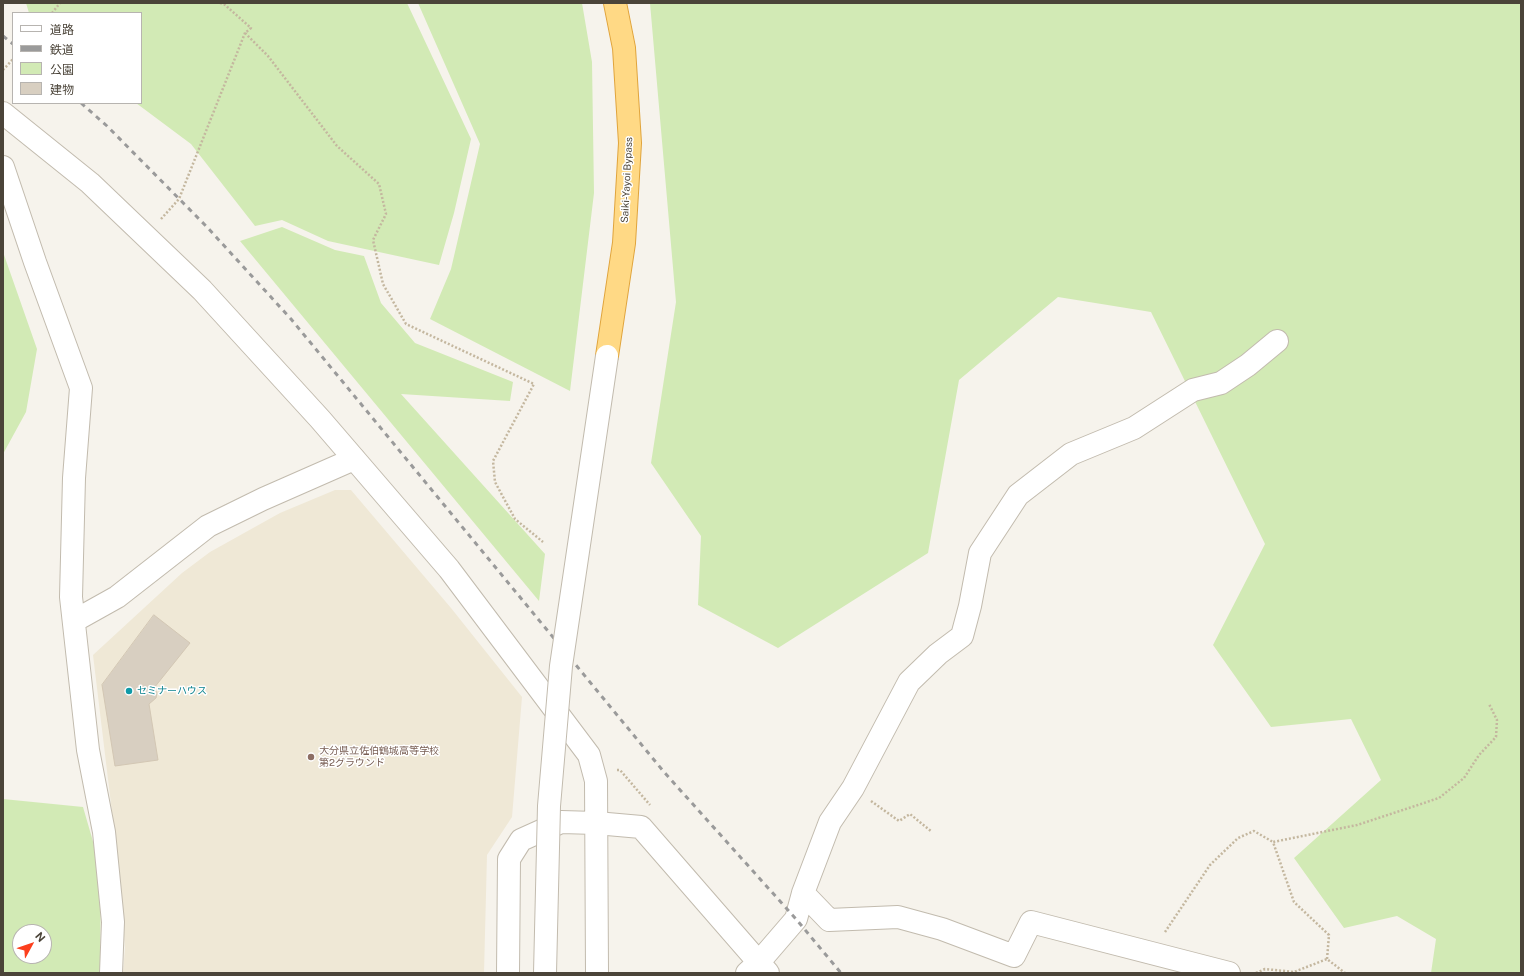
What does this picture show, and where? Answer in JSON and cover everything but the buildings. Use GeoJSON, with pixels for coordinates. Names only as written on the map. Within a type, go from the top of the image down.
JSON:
{"type":"FeatureCollection","features":[{"type":"Feature","properties":{"kind":"highway","name":"Saiki-Yayoi Bypass"},"geometry":{"type":"LineString","coordinates":[[607,356],[624,243],[630,143],[624,48],[615,3]]}},
{"type":"Feature","properties":{"kind":"street"},"geometry":{"type":"LineString","coordinates":[[3,113],[90,183],[202,290],[354,459],[449,569],[589,754],[596,782],[597,973]]}},
{"type":"Feature","properties":{"kind":"street"},"geometry":{"type":"LineString","coordinates":[[3,167],[34,262],[81,388],[74,478],[71,597],[88,750],[104,832],[113,922],[111,973]]}},
{"type":"Feature","properties":{"kind":"street"},"geometry":{"type":"LineString","coordinates":[[508,973],[510,944],[509,859],[521,840],[561,822],[641,827],[758,969],[796,920],[803,893],[830,822],[853,788],[909,682],[938,654],[962,636],[970,606],[980,553],[1018,495],[1071,454],[1134,428],[1193,390],[1221,383],[1248,365],[1277,341]]}},
{"type":"Feature","properties":{"kind":"street"},"geometry":{"type":"LineString","coordinates":[[545,973],[549,806],[561,666],[607,356]]}},
{"type":"Feature","properties":{"kind":"street"},"geometry":{"type":"LineString","coordinates":[[74,621],[117,597],[208,526],[354,459]]}},
{"type":"Feature","properties":{"kind":"street"},"geometry":{"type":"LineString","coordinates":[[803,893],[829,920],[898,916],[942,929],[1014,956],[1031,922],[1229,973]]}},
{"type":"Feature","properties":{"kind":"path"},"geometry":{"type":"LineString","coordinates":[[53,12],[60,3]]}},
{"type":"Feature","properties":{"kind":"path"},"geometry":{"type":"LineString","coordinates":[[145,235],[179,199],[245,33],[251,28],[224,4],[220,3]]}},
{"type":"Feature","properties":{"kind":"path"},"geometry":{"type":"LineString","coordinates":[[245,33],[268,56],[337,146],[379,184],[386,214],[373,240],[383,284],[406,324],[534,384],[493,461],[496,482],[515,519],[543,542]]}},
{"type":"Feature","properties":{"kind":"path"},"geometry":{"type":"LineString","coordinates":[[3,70],[12,61]]}},
{"type":"Feature","properties":{"kind":"path"},"geometry":{"type":"LineString","coordinates":[[1273,842],[1356,825],[1439,798],[1464,778],[1479,755],[1496,737],[1497,720],[1489,704]]}},
{"type":"Feature","properties":{"kind":"path"},"geometry":{"type":"LineString","coordinates":[[853,788],[899,821],[910,814],[932,832]]}},
{"type":"Feature","properties":{"kind":"path"},"geometry":{"type":"LineString","coordinates":[[1155,954],[1163,935],[1210,865],[1238,838],[1254,831],[1273,842],[1294,902],[1329,935],[1327,959]]}},
{"type":"Feature","properties":{"kind":"path"},"geometry":{"type":"LineString","coordinates":[[1256,973],[1266,969],[1294,972],[1327,959]]}},
{"type":"Feature","properties":{"kind":"path"},"geometry":{"type":"LineString","coordinates":[[1327,959],[1345,973]]}},
{"type":"Feature","properties":{"kind":"shaded area","name":"大分県立佐伯鶴城高等学校 第2グラウンド"},"geometry":{"type":"Polygon","coordinates":[[[335,490],[351,490],[451,608],[522,697],[512,817],[487,855],[484,973],[123,973],[125,948],[115,837],[93,655],[182,573],[210,552],[280,513],[335,490]]]}},
{"type":"Feature","properties":{"kind":"green space"},"geometry":{"type":"Polygon","coordinates":[[[26,3],[407,3],[471,139],[454,213],[439,265],[328,241],[282,220],[255,226],[191,144],[137,104],[142,104],[142,12],[29,12],[26,3]]]}},
{"type":"Feature","properties":{"kind":"green space"},"geometry":{"type":"Polygon","coordinates":[[[418,3],[582,3],[592,62],[594,193],[570,391],[430,319],[451,269],[480,144],[418,3]]]}},
{"type":"Feature","properties":{"kind":"green space"},"geometry":{"type":"Polygon","coordinates":[[[650,3],[1521,3],[1521,973],[1431,973],[1436,939],[1397,916],[1344,928],[1294,858],[1381,780],[1351,719],[1271,727],[1213,645],[1265,544],[1151,312],[1058,297],[959,380],[928,553],[778,648],[698,605],[701,536],[651,463],[676,302],[650,3]]]}},
{"type":"Feature","properties":{"kind":"green space"},"geometry":{"type":"Polygon","coordinates":[[[282,227],[335,250],[364,256],[381,303],[415,343],[513,382],[510,401],[401,394],[545,554],[539,601],[240,241],[282,227]]]}},
{"type":"Feature","properties":{"kind":"green space"},"geometry":{"type":"Polygon","coordinates":[[[3,252],[37,349],[26,412],[3,454],[3,252]]]}},
{"type":"Feature","properties":{"kind":"green space"},"geometry":{"type":"Polygon","coordinates":[[[3,799],[83,807],[101,869],[100,973],[3,973],[3,799]]]}},
{"type":"Feature","properties":{"kind":"railway"},"geometry":{"type":"LineString","coordinates":[[3,36],[12,43]]}},
{"type":"Feature","properties":{"kind":"railway"},"geometry":{"type":"LineString","coordinates":[[82,104],[107,126],[207,227],[291,319],[664,772],[796,919],[841,973]]}},
{"type":"Feature","properties":{"kind":"place","name":"セミナーハウス"},"geometry":{"type":"Point","coordinates":[129,691]}},
{"type":"Feature","properties":{"kind":"place","name":"大分県立佐伯鶴城高等学校 第2グラウンド"},"geometry":{"type":"Point","coordinates":[311,757]}}]}
